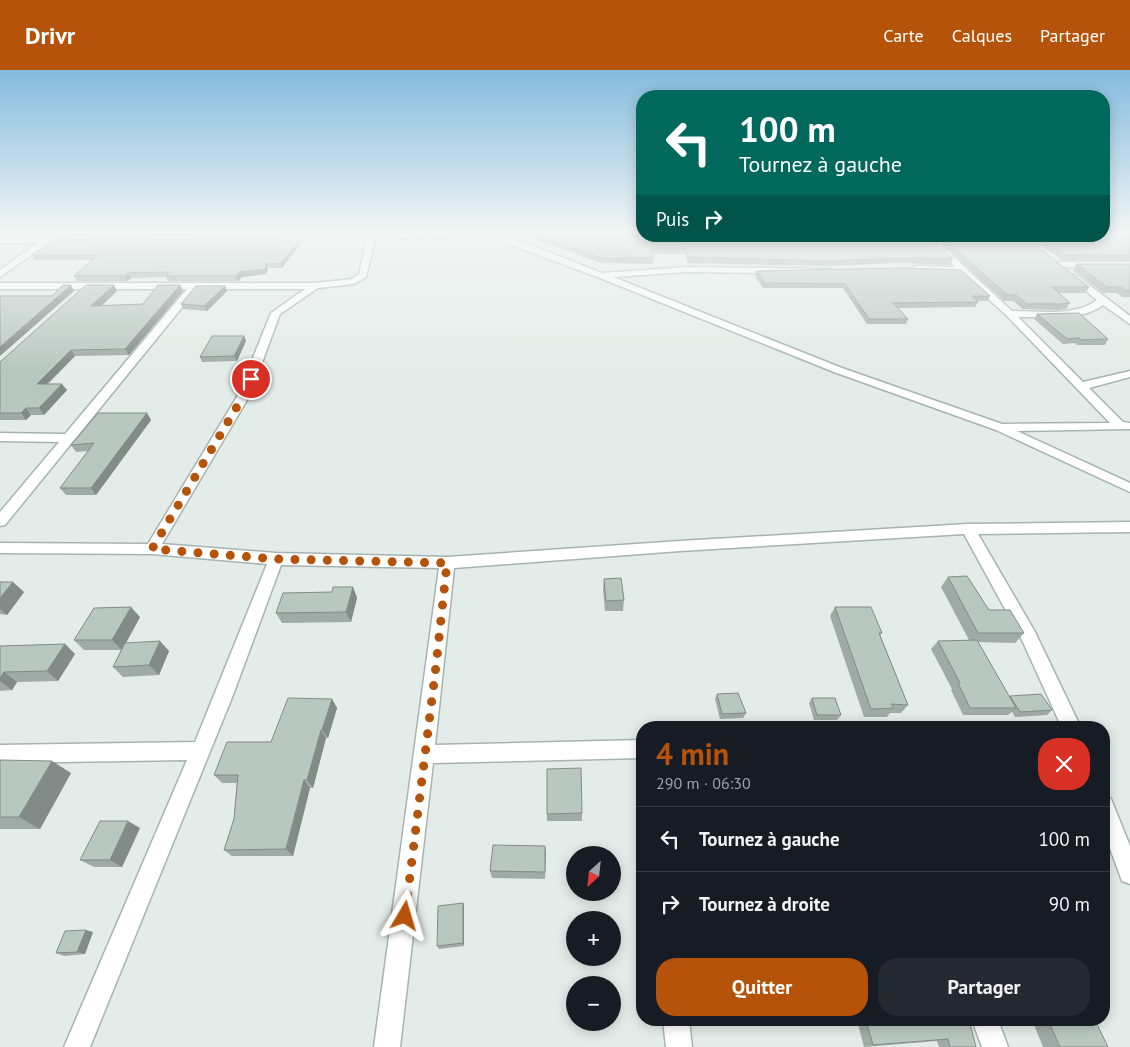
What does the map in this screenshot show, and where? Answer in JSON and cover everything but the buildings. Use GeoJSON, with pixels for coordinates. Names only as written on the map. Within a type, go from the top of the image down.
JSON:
{"type":"FeatureCollection","features":[{"type":"Feature","properties":{"kind":"street"},"geometry":{"type":"LineString","coordinates":[[0,286],[315,286],[357,280]]}},
{"type":"Feature","properties":{"kind":"street"},"geometry":{"type":"LineString","coordinates":[[612,280],[838,370],[1000,427],[1130,488]]}},
{"type":"Feature","properties":{"kind":"street"},"geometry":{"type":"LineString","coordinates":[[972,280],[1125,426]]}},
{"type":"Feature","properties":{"kind":"street"},"geometry":{"type":"LineString","coordinates":[[1077,280],[1130,321]]}},
{"type":"Feature","properties":{"kind":"street"},"geometry":{"type":"LineString","coordinates":[[72,299],[86,286]]}},
{"type":"Feature","properties":{"kind":"street"},"geometry":{"type":"LineString","coordinates":[[0,521],[194,286]]}},
{"type":"Feature","properties":{"kind":"street"},"geometry":{"type":"LineString","coordinates":[[152,549],[244,395],[276,313],[315,286]]}},
{"type":"Feature","properties":{"kind":"street"},"geometry":{"type":"LineString","coordinates":[[1010,314],[1076,313],[1093,308],[1103,300]]}},
{"type":"Feature","properties":{"kind":"street"},"geometry":{"type":"LineString","coordinates":[[1082,386],[1130,374]]}},
{"type":"Feature","properties":{"kind":"street"},"geometry":{"type":"LineString","coordinates":[[1000,427],[1125,426]]}},
{"type":"Feature","properties":{"kind":"street"},"geometry":{"type":"LineString","coordinates":[[0,437],[68,438]]}},
{"type":"Feature","properties":{"kind":"street"},"geometry":{"type":"LineString","coordinates":[[0,548],[152,549],[276,559],[447,563],[680,546],[968,529],[1128,530]]}},
{"type":"Feature","properties":{"kind":"street"},"geometry":{"type":"LineString","coordinates":[[968,529],[1029,637],[1069,721]]}},
{"type":"Feature","properties":{"kind":"street"},"geometry":{"type":"LineString","coordinates":[[77,1047],[201,751],[276,559]]}},
{"type":"Feature","properties":{"kind":"street"},"geometry":{"type":"LineString","coordinates":[[387,1047],[447,563]]}},
{"type":"Feature","properties":{"kind":"street"},"geometry":{"type":"LineString","coordinates":[[0,754],[201,751]]}},
{"type":"Feature","properties":{"kind":"street"},"geometry":{"type":"LineString","coordinates":[[424,754],[636,754]]}},
{"type":"Feature","properties":{"kind":"street"},"geometry":{"type":"LineString","coordinates":[[1110,821],[1130,873]]}},
{"type":"Feature","properties":{"kind":"street"},"geometry":{"type":"LineString","coordinates":[[677,1026],[680,1047]]}},
{"type":"Feature","properties":{"kind":"street"},"geometry":{"type":"LineString","coordinates":[[987,1026],[995,1047]]}},
{"type":"Feature","properties":{"kind":"route"},"geometry":{"type":"LineString","coordinates":[[251,379],[244,395],[152,549],[276,559],[447,563],[405,916]]}}]}
